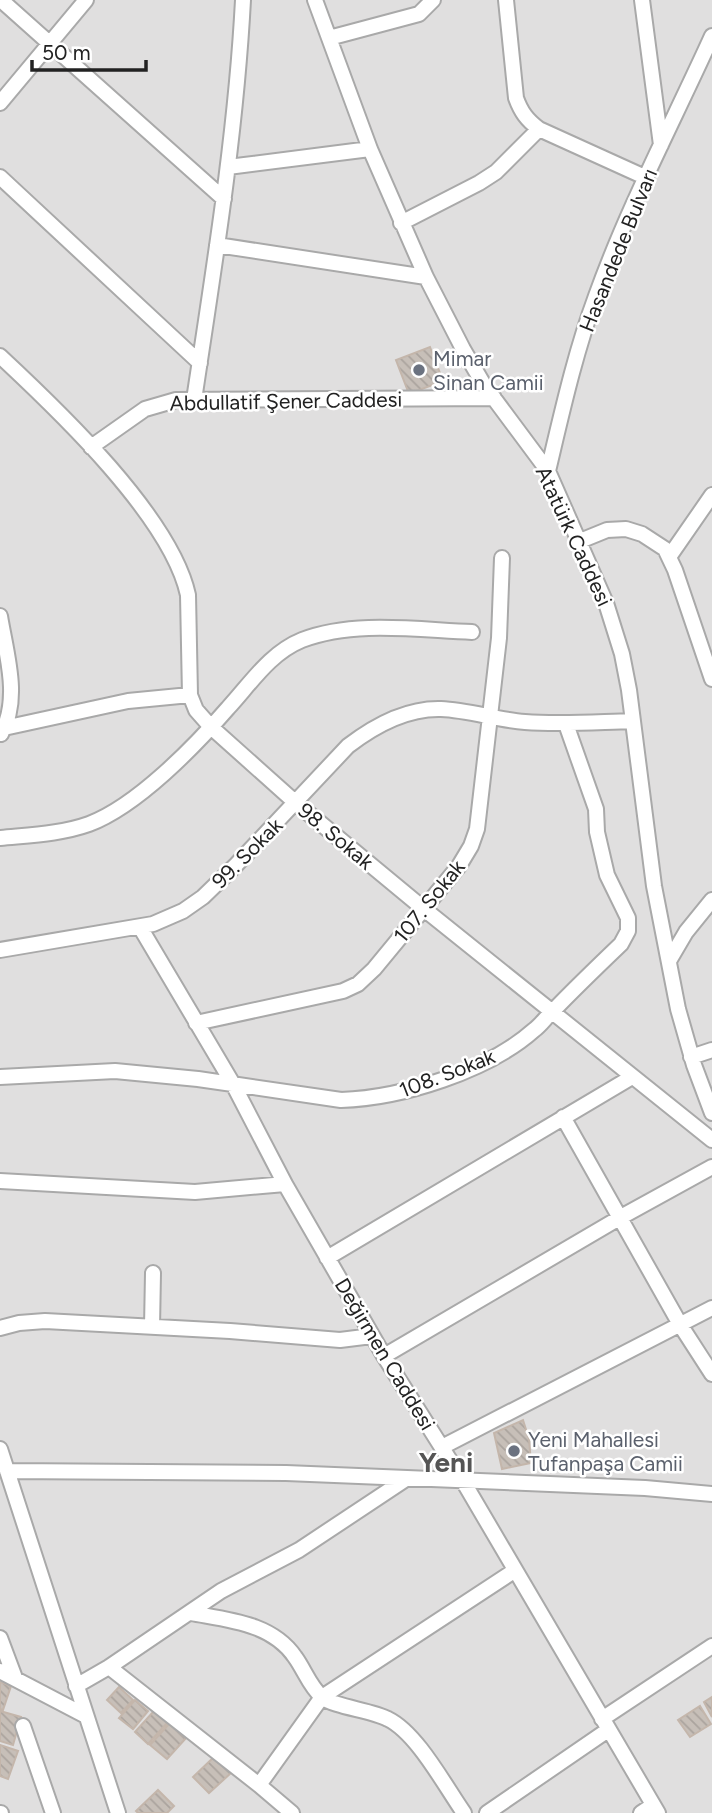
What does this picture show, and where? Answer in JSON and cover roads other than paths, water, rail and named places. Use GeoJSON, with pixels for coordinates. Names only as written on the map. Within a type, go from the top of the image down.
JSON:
{"type":"FeatureCollection","features":[{"type":"Feature","properties":{"kind":"street"},"geometry":{"type":"LineString","coordinates":[[1,0],[224,199]]}},
{"type":"Feature","properties":{"kind":"street"},"geometry":{"type":"LineString","coordinates":[[0,103],[86,0]]}},
{"type":"Feature","properties":{"kind":"street"},"geometry":{"type":"LineString","coordinates":[[194,400],[228,167],[241,50],[243,0]]}},
{"type":"Feature","properties":{"kind":"street","name":"Atatürk Caddesi"},"geometry":{"type":"LineString","coordinates":[[315,0],[370,149],[426,277],[463,349],[494,398],[548,471],[617,633],[629,691],[650,865],[678,1009],[691,1056],[712,1113]]}},
{"type":"Feature","properties":{"kind":"street"},"geometry":{"type":"LineString","coordinates":[[330,38],[419,14],[433,0]]}},
{"type":"Feature","properties":{"kind":"street"},"geometry":{"type":"LineString","coordinates":[[506,0],[516,98],[528,121],[539,129],[647,178]]}},
{"type":"Feature","properties":{"kind":"street"},"geometry":{"type":"LineString","coordinates":[[642,0],[662,146]]}},
{"type":"Feature","properties":{"kind":"street","name":"Hasandede Bulvarı"},"geometry":{"type":"LineString","coordinates":[[548,471],[567,391],[608,262],[712,36]]}},
{"type":"Feature","properties":{"kind":"street"},"geometry":{"type":"LineString","coordinates":[[401,223],[496,172],[539,129]]}},
{"type":"Feature","properties":{"kind":"street"},"geometry":{"type":"LineString","coordinates":[[228,167],[370,149]]}},
{"type":"Feature","properties":{"kind":"street"},"geometry":{"type":"LineString","coordinates":[[0,177],[200,363]]}},
{"type":"Feature","properties":{"kind":"street"},"geometry":{"type":"LineString","coordinates":[[217,245],[426,277]]}},
{"type":"Feature","properties":{"kind":"street"},"geometry":{"type":"LineString","coordinates":[[0,356],[42,395],[91,447],[139,504],[167,544],[185,582],[189,607],[190,695],[128,701],[2,732]]}},
{"type":"Feature","properties":{"kind":"street","name":"Abdullatif Şener Caddesi"},"geometry":{"type":"LineString","coordinates":[[91,447],[145,409],[176,400],[494,398]]}},
{"type":"Feature","properties":{"kind":"street"},"geometry":{"type":"LineString","coordinates":[[669,557],[712,495]]}},
{"type":"Feature","properties":{"kind":"street"},"geometry":{"type":"LineString","coordinates":[[580,541],[607,530],[626,529],[658,543],[669,557],[712,678]]}},
{"type":"Feature","properties":{"kind":"street","name":"107. Sokak"},"geometry":{"type":"LineString","coordinates":[[196,1023],[343,991],[358,984],[374,969],[459,866],[471,846],[481,807],[499,638],[502,558]]}},
{"type":"Feature","properties":{"kind":"street"},"geometry":{"type":"LineString","coordinates":[[0,616],[10,682],[9,716],[2,732]]}},
{"type":"Feature","properties":{"kind":"street"},"geometry":{"type":"LineString","coordinates":[[0,838],[60,831],[105,817],[161,775],[211,727],[264,666],[300,641],[331,632],[362,629],[472,632]]}},
{"type":"Feature","properties":{"kind":"street","name":"98. Sokak"},"geometry":{"type":"LineString","coordinates":[[190,695],[196,710],[211,727],[296,803],[712,1140]]}},
{"type":"Feature","properties":{"kind":"street","name":"99. Sokak"},"geometry":{"type":"LineString","coordinates":[[0,950],[140,927],[169,918],[202,897],[296,803],[348,746],[382,724],[404,715],[441,709],[490,718],[566,724],[632,721]]}},
{"type":"Feature","properties":{"kind":"street","name":"108. Sokak"},"geometry":{"type":"LineString","coordinates":[[0,1077],[115,1071],[160,1074],[341,1100],[404,1092],[489,1060],[535,1030],[621,944],[628,931],[628,918],[607,875],[597,832],[596,809],[566,724]]}},
{"type":"Feature","properties":{"kind":"street"},"geometry":{"type":"LineString","coordinates":[[669,961],[686,932],[712,900]]}},
{"type":"Feature","properties":{"kind":"street","name":"Değirmen Caddesi"},"geometry":{"type":"LineString","coordinates":[[140,927],[233,1084],[285,1184],[372,1336],[463,1481],[605,1725],[651,1810]]}},
{"type":"Feature","properties":{"kind":"street"},"geometry":{"type":"LineString","coordinates":[[691,1056],[712,1050]]}},
{"type":"Feature","properties":{"kind":"street"},"geometry":{"type":"LineString","coordinates":[[327,1258],[632,1077]]}},
{"type":"Feature","properties":{"kind":"street"},"geometry":{"type":"LineString","coordinates":[[563,1117],[681,1326],[712,1374]]}},
{"type":"Feature","properties":{"kind":"street"},"geometry":{"type":"LineString","coordinates":[[384,1356],[621,1217],[712,1167]]}},
{"type":"Feature","properties":{"kind":"street"},"geometry":{"type":"LineString","coordinates":[[0,1181],[195,1192],[285,1184]]}},
{"type":"Feature","properties":{"kind":"street"},"geometry":{"type":"LineString","coordinates":[[152,1327],[153,1273]]}},
{"type":"Feature","properties":{"kind":"street"},"geometry":{"type":"LineString","coordinates":[[442,1447],[712,1308]]}},
{"type":"Feature","properties":{"kind":"street"},"geometry":{"type":"LineString","coordinates":[[0,1328],[31,1321],[340,1340],[372,1336]]}},
{"type":"Feature","properties":{"kind":"street"},"geometry":{"type":"LineString","coordinates":[[0,1448],[118,1813]]}},
{"type":"Feature","properties":{"kind":"street"},"geometry":{"type":"LineString","coordinates":[[7,1471],[226,1472],[645,1488],[712,1494]]}},
{"type":"Feature","properties":{"kind":"street"},"geometry":{"type":"LineString","coordinates":[[76,1686],[236,1582],[299,1550],[406,1479]]}},
{"type":"Feature","properties":{"kind":"street"},"geometry":{"type":"LineString","coordinates":[[259,1785],[322,1697],[514,1571]]}},
{"type":"Feature","properties":{"kind":"street"},"geometry":{"type":"LineString","coordinates":[[191,1612],[248,1624],[277,1637],[295,1656],[322,1697],[387,1718],[398,1725],[414,1741],[464,1813]]}},
{"type":"Feature","properties":{"kind":"street"},"geometry":{"type":"LineString","coordinates":[[0,1638],[15,1678]]}},
{"type":"Feature","properties":{"kind":"street"},"geometry":{"type":"LineString","coordinates":[[487,1813],[712,1646]]}},
{"type":"Feature","properties":{"kind":"street"},"geometry":{"type":"LineString","coordinates":[[109,1667],[292,1813]]}},
{"type":"Feature","properties":{"kind":"street"},"geometry":{"type":"LineString","coordinates":[[0,1671],[86,1716]]}},
{"type":"Feature","properties":{"kind":"street"},"geometry":{"type":"LineString","coordinates":[[23,1726],[53,1813]]}},
{"type":"Feature","properties":{"kind":"place","name":"Mimar Sinan Camii"},"geometry":{"type":"Point","coordinates":[419,370]}},
{"type":"Feature","properties":{"kind":"place","name":"Yeni Mahallesi Tufanpaşa Camii"},"geometry":{"type":"Point","coordinates":[514,1451]}},
{"type":"Feature","properties":{"kind":"district","name":"Yeni"},"geometry":{"type":"Point","coordinates":[446,1462]}}]}
